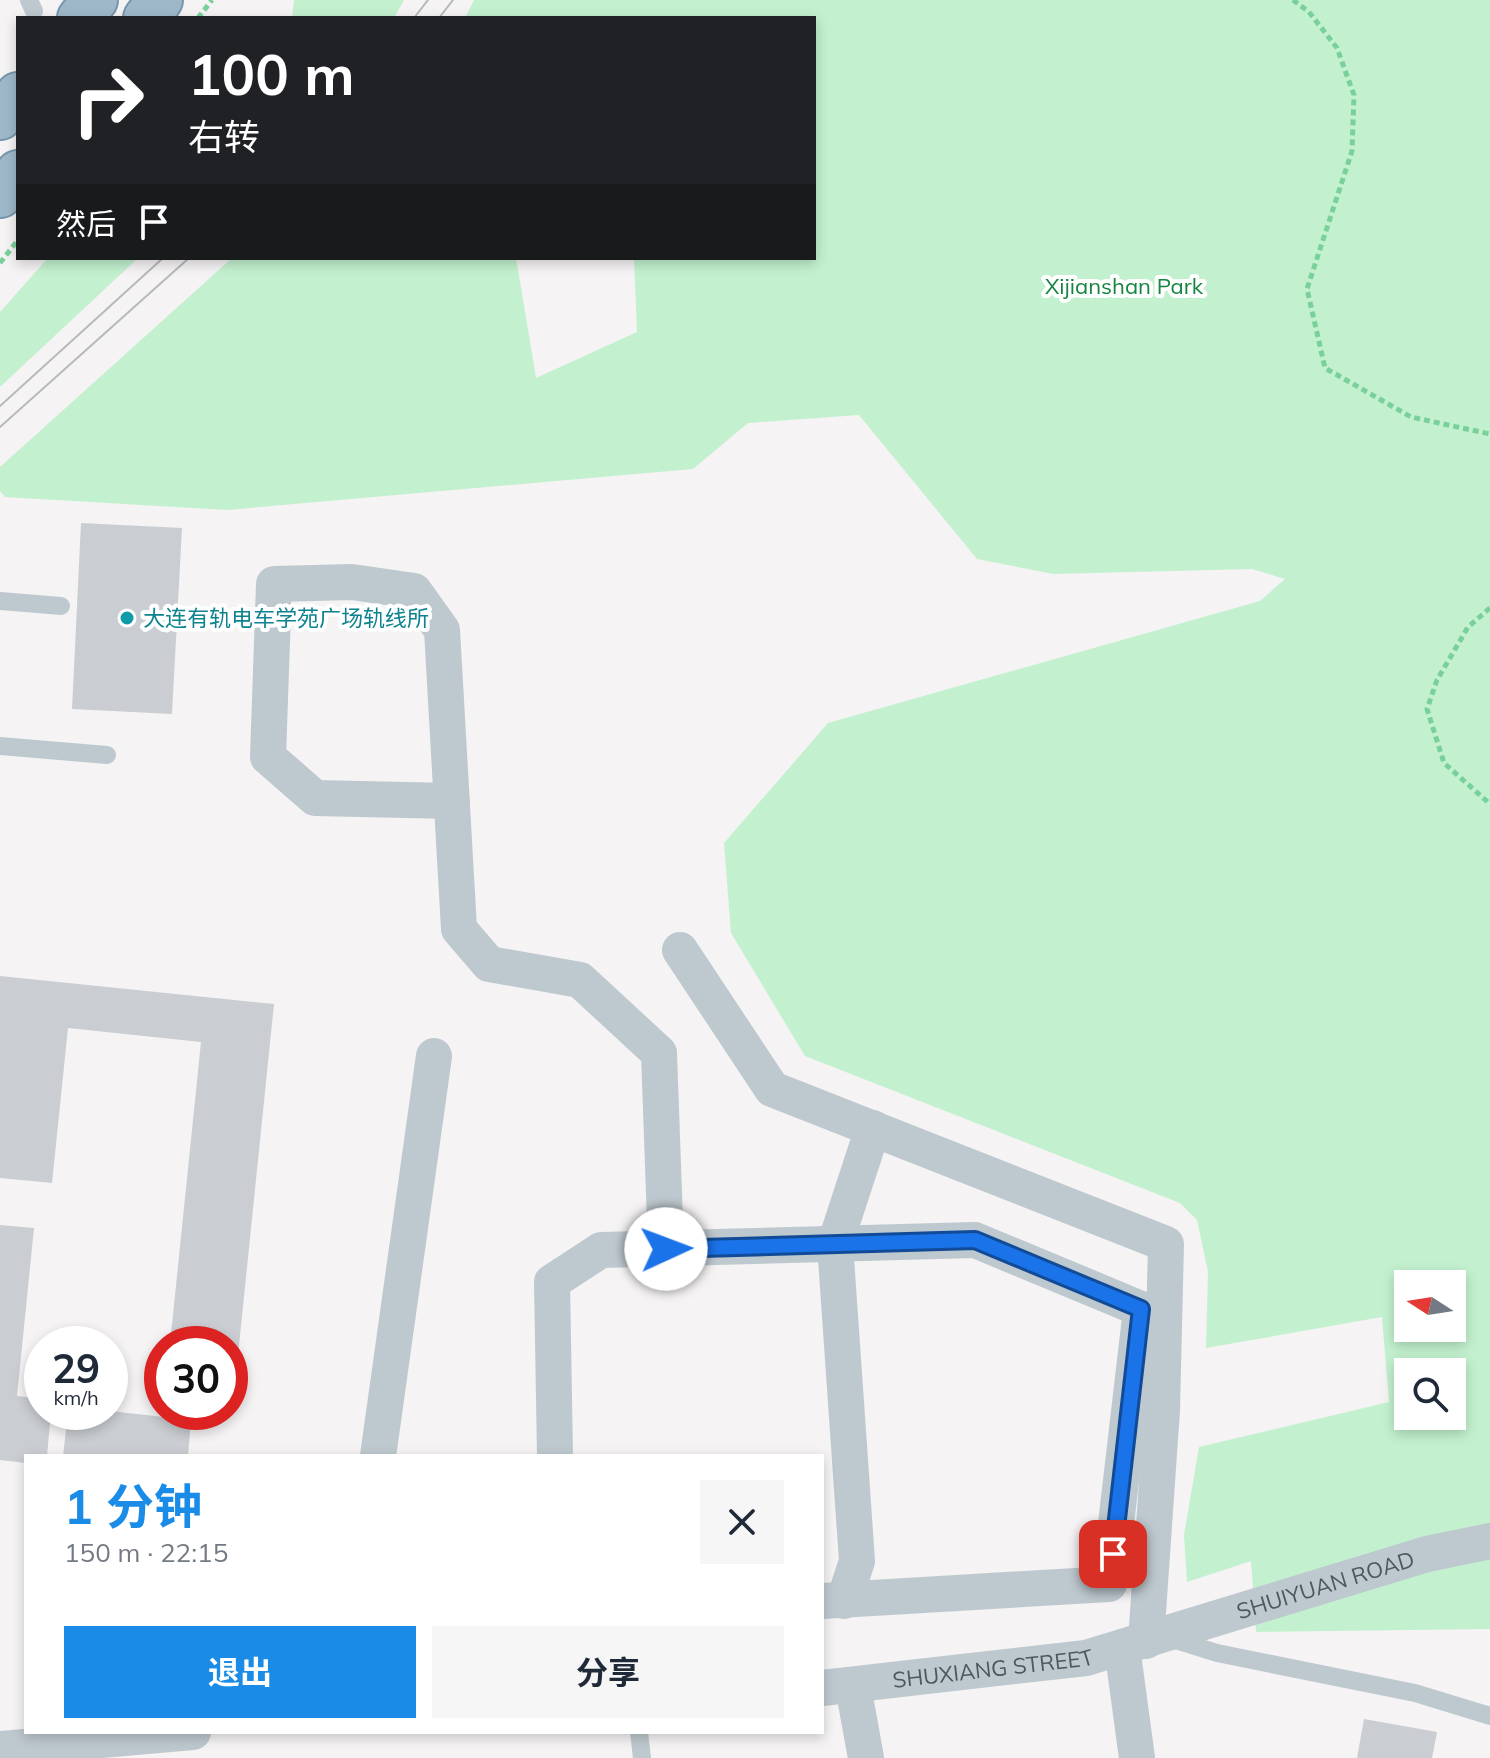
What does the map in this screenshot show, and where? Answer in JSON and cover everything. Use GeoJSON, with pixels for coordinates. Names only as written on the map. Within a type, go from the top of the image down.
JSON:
{"type":"FeatureCollection","features":[{"type":"Feature","properties":{"kind":"highway"},"geometry":{"type":"LineString","coordinates":[[82,16],[95,0]]}},
{"type":"Feature","properties":{"kind":"highway"},"geometry":{"type":"LineString","coordinates":[[148,16],[160,0]]}},
{"type":"Feature","properties":{"kind":"highway"},"geometry":{"type":"LineString","coordinates":[[0,117],[16,97]]}},
{"type":"Feature","properties":{"kind":"highway"},"geometry":{"type":"LineString","coordinates":[[0,195],[16,175]]}},
{"type":"Feature","properties":{"kind":"street"},"geometry":{"type":"LineString","coordinates":[[452,801],[315,798],[268,757],[274,584],[352,582],[414,591],[442,630],[452,801],[459,929],[489,964],[580,980],[659,1053],[666,1249]]}},
{"type":"Feature","properties":{"kind":"street"},"geometry":{"type":"LineString","coordinates":[[680,950],[772,1089],[1166,1244],[1162,1410],[1137,1758]]}},
{"type":"Feature","properties":{"kind":"street"},"geometry":{"type":"LineString","coordinates":[[378,1454],[434,1056]]}},
{"type":"Feature","properties":{"kind":"street"},"geometry":{"type":"LineString","coordinates":[[833,1601],[857,1561],[835,1244],[873,1128]]}},
{"type":"Feature","properties":{"kind":"street"},"geometry":{"type":"LineString","coordinates":[[555,1454],[552,1282],[601,1250],[975,1240],[1141,1309],[1109,1584],[833,1601]]}},
{"type":"Feature","properties":{"kind":"street","name":"SHUIYUAN ROAD"},"geometry":{"type":"LineString","coordinates":[[1144,1641],[1427,1554],[1490,1541]]}},
{"type":"Feature","properties":{"kind":"street","name":"SHUXIANG STREET"},"geometry":{"type":"LineString","coordinates":[[837,1687],[1086,1658],[1144,1641]]}},
{"type":"Feature","properties":{"kind":"street"},"geometry":{"type":"LineString","coordinates":[[837,1687],[866,1758]]}},
{"type":"Feature","properties":{"kind":"street"},"geometry":{"type":"LineString","coordinates":[[0,1749],[170,1734]]}},
{"type":"Feature","properties":{"kind":"lane"},"geometry":{"type":"LineString","coordinates":[[0,601],[61,606]]}},
{"type":"Feature","properties":{"kind":"lane"},"geometry":{"type":"LineString","coordinates":[[0,746],[107,755]]}},
{"type":"Feature","properties":{"kind":"lane"},"geometry":{"type":"LineString","coordinates":[[1144,1641],[1415,1693],[1490,1716]]}},
{"type":"Feature","properties":{"kind":"lane"},"geometry":{"type":"LineString","coordinates":[[639,1734],[642,1758]]}},
{"type":"Feature","properties":{"kind":"path"},"geometry":{"type":"LineString","coordinates":[[200,16],[212,0]]}},
{"type":"Feature","properties":{"kind":"path"},"geometry":{"type":"LineString","coordinates":[[1293,0],[1309,12],[1337,48],[1354,95],[1352,151],[1307,289],[1325,368],[1411,417],[1490,434]]}},
{"type":"Feature","properties":{"kind":"path"},"geometry":{"type":"LineString","coordinates":[[0,263],[16,243]]}},
{"type":"Feature","properties":{"kind":"path"},"geometry":{"type":"LineString","coordinates":[[1490,608],[1468,627],[1437,680],[1427,709],[1444,763],[1490,804]]}},
{"type":"Feature","properties":{"kind":"green space"},"geometry":{"type":"Polygon","coordinates":[[[294,0],[404,0],[395,16],[292,16],[294,0]]]}},
{"type":"Feature","properties":{"kind":"green space","name":"Xijianshan Park"},"geometry":{"type":"Polygon","coordinates":[[[474,0],[1490,0],[1490,1629],[1256,1632],[1251,1561],[1187,1582],[1184,1535],[1199,1447],[1389,1402],[1382,1317],[1206,1348],[1208,1272],[1197,1220],[1180,1203],[805,1056],[731,933],[724,843],[828,723],[1260,601],[1285,579],[1252,569],[1053,574],[977,559],[859,415],[748,423],[693,469],[227,510],[5,497],[0,491],[0,467],[230,260],[516,260],[536,378],[637,332],[634,260],[816,260],[816,16],[466,16],[474,0]]]}},
{"type":"Feature","properties":{"kind":"green space"},"geometry":{"type":"Polygon","coordinates":[[[46,260],[136,260],[0,387],[0,312],[46,260]]]}},
{"type":"Feature","properties":{"kind":"building","name":"大连有轨电车学苑广场轨线所"},"geometry":{"type":"Polygon","coordinates":[[[81,523],[182,528],[172,714],[72,709],[81,523]]]}},
{"type":"Feature","properties":{"kind":"building"},"geometry":{"type":"Polygon","coordinates":[[[0,976],[274,1004],[241,1326],[172,1326],[201,1042],[68,1028],[52,1183],[0,1178],[0,976]]]}},
{"type":"Feature","properties":{"kind":"building"},"geometry":{"type":"Polygon","coordinates":[[[0,1225],[34,1228],[17,1396],[24,1397],[24,1430],[49,1430],[47,1454],[24,1454],[24,1463],[0,1460],[0,1225]]]}},
{"type":"Feature","properties":{"kind":"building"},"geometry":{"type":"Polygon","coordinates":[[[128,1413],[144,1415],[144,1430],[190,1430],[188,1454],[63,1454],[66,1430],[128,1430],[128,1413]]]}},
{"type":"Feature","properties":{"kind":"building"},"geometry":{"type":"Polygon","coordinates":[[[1364,1719],[1437,1732],[1432,1758],[1357,1758],[1364,1719]]]}},
{"type":"Feature","properties":{"kind":"tram line"},"geometry":{"type":"LineString","coordinates":[[416,16],[428,0]]}},
{"type":"Feature","properties":{"kind":"tram line"},"geometry":{"type":"LineString","coordinates":[[441,16],[453,0]]}},
{"type":"Feature","properties":{"kind":"tram line"},"geometry":{"type":"LineString","coordinates":[[0,406],[161,260]]}},
{"type":"Feature","properties":{"kind":"tram line"},"geometry":{"type":"LineString","coordinates":[[0,427],[187,260]]}},
{"type":"Feature","properties":{"kind":"place","name":"大连有轨电车学苑广场轨线所"},"geometry":{"type":"Point","coordinates":[127,618]}},
{"type":"Feature","properties":{"kind":"route"},"geometry":{"type":"LineString","coordinates":[[666,1249],[975,1240],[1141,1309],[1113,1554]]}}]}
